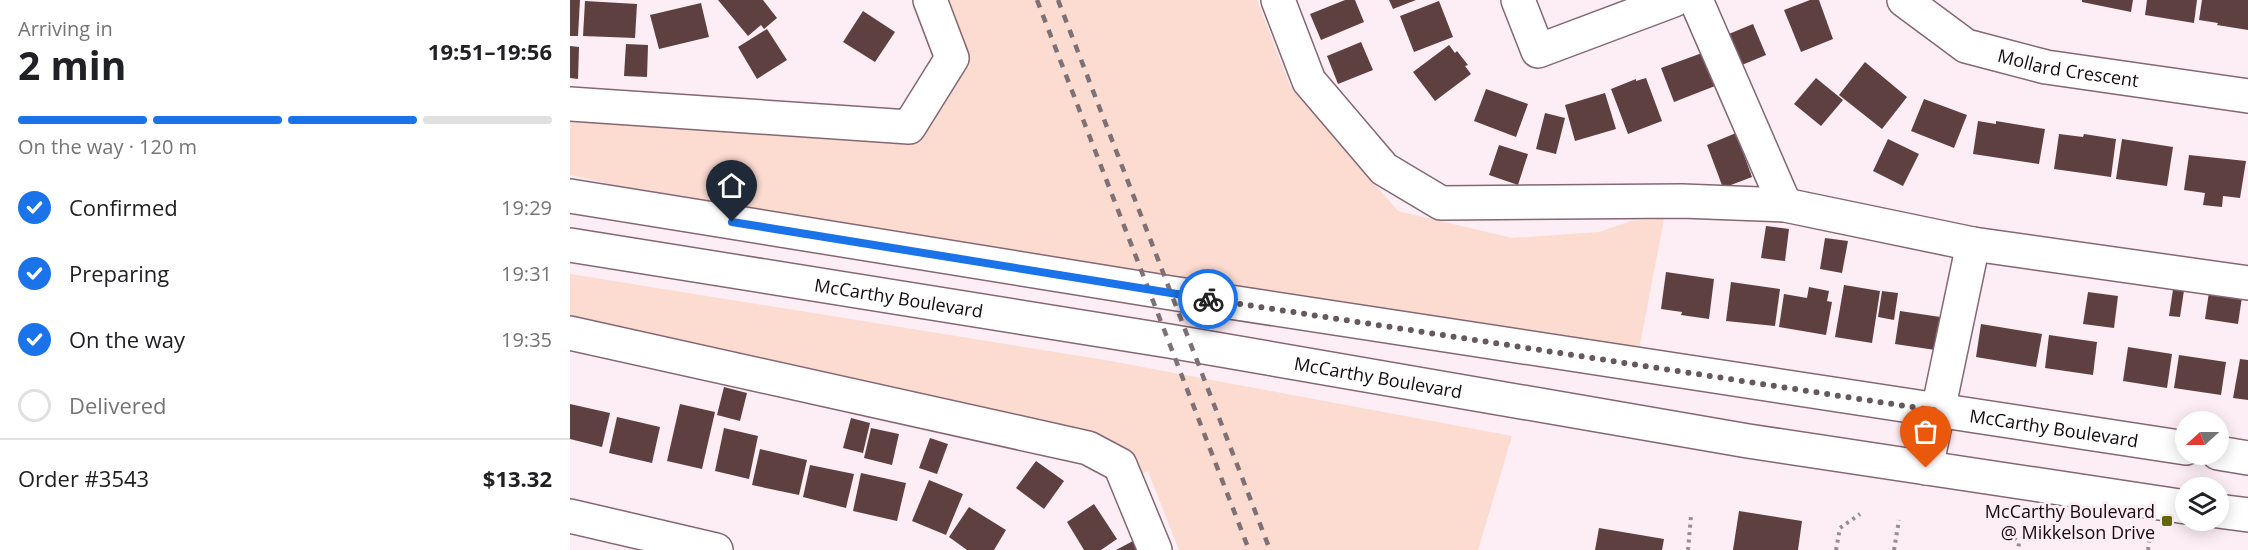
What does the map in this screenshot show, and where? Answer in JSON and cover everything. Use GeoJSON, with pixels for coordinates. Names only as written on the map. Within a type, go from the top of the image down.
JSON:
{"type":"FeatureCollection","features":[{"type":"Feature","properties":{"kind":"main road"},"geometry":{"type":"LineString","coordinates":[[570,104],[909,127],[952,57],[930,0]]}},
{"type":"Feature","properties":{"kind":"main road"},"geometry":{"type":"LineString","coordinates":[[1278,0],[1309,81],[1384,169],[1440,203],[1682,201],[1785,205],[1973,244],[2248,283]]}},
{"type":"Feature","properties":{"kind":"main road"},"geometry":{"type":"LineString","coordinates":[[1518,0],[1538,51],[1674,0]]}},
{"type":"Feature","properties":{"kind":"main road"},"geometry":{"type":"LineString","coordinates":[[1696,0],[1785,205]]}},
{"type":"Feature","properties":{"kind":"main road","name":"Mollard Crescent"},"geometry":{"type":"LineString","coordinates":[[1904,0],[1966,46],[2046,67],[2248,96]]}},
{"type":"Feature","properties":{"kind":"main road","name":"McCarthy Boulevard"},"geometry":{"type":"LineString","coordinates":[[570,196],[1171,293],[2175,446]]}},
{"type":"Feature","properties":{"kind":"main road"},"geometry":{"type":"LineString","coordinates":[[1926,468],[1973,244]]}},
{"type":"Feature","properties":{"kind":"main road","name":"McCarthy Boulevard"},"geometry":{"type":"LineString","coordinates":[[570,245],[1169,341],[1737,439],[2175,505]]}},
{"type":"Feature","properties":{"kind":"main road"},"geometry":{"type":"LineString","coordinates":[[570,333],[1088,448],[1120,465],[1155,550]]}},
{"type":"Feature","properties":{"kind":"main road"},"geometry":{"type":"LineString","coordinates":[[2229,455],[2248,458]]}},
{"type":"Feature","properties":{"kind":"main road"},"geometry":{"type":"LineString","coordinates":[[2229,512],[2248,515]]}},
{"type":"Feature","properties":{"kind":"main road"},"geometry":{"type":"LineString","coordinates":[[570,516],[716,550]]}},
{"type":"Feature","properties":{"kind":"path"},"geometry":{"type":"LineString","coordinates":[[1836,550],[1840,528],[1860,513]]}},
{"type":"Feature","properties":{"kind":"path"},"geometry":{"type":"LineString","coordinates":[[1688,550],[1691,516]]}},
{"type":"Feature","properties":{"kind":"path"},"geometry":{"type":"LineString","coordinates":[[1894,550],[1899,520]]}},
{"type":"Feature","properties":{"kind":"path"},"geometry":{"type":"LineString","coordinates":[[2014,538],[2019,543],[2018,550]]}},
{"type":"Feature","properties":{"kind":"shaded area"},"geometry":{"type":"Polygon","coordinates":[[[937,0],[1257,0],[1290,86],[1398,211],[1512,238],[1599,232],[1631,221],[1664,219],[1639,349],[767,219],[570,175],[570,121],[915,138],[942,109],[963,68],[937,0]]]}},
{"type":"Feature","properties":{"kind":"shaded area"},"geometry":{"type":"Polygon","coordinates":[[[570,274],[1105,360],[1512,436],[1478,550],[1179,550],[1148,471],[1141,474],[570,319],[570,274]]]}},
{"type":"Feature","properties":{"kind":"building"},"geometry":{"type":"Polygon","coordinates":[[[570,0],[580,0],[578,36],[570,36],[570,0]]]}},
{"type":"Feature","properties":{"kind":"building"},"geometry":{"type":"Polygon","coordinates":[[[718,0],[763,0],[777,18],[764,29],[761,25],[748,36],[718,0]]]}},
{"type":"Feature","properties":{"kind":"building"},"geometry":{"type":"Polygon","coordinates":[[[1345,0],[1355,0],[1364,22],[1321,40],[1310,14],[1345,0]]]}},
{"type":"Feature","properties":{"kind":"building"},"geometry":{"type":"Polygon","coordinates":[[[1389,0],[1416,0],[1393,9],[1389,0]]]}},
{"type":"Feature","properties":{"kind":"building"},"geometry":{"type":"Polygon","coordinates":[[[1810,0],[1819,0],[1833,39],[1801,52],[1784,10],[1810,0]]]}},
{"type":"Feature","properties":{"kind":"building"},"geometry":{"type":"Polygon","coordinates":[[[2082,0],[2133,0],[2131,12],[2082,2],[2082,0]]]}},
{"type":"Feature","properties":{"kind":"building"},"geometry":{"type":"Polygon","coordinates":[[[2147,0],[2197,0],[2194,23],[2145,15],[2147,0]]]}},
{"type":"Feature","properties":{"kind":"building"},"geometry":{"type":"Polygon","coordinates":[[[2202,0],[2248,0],[2248,30],[2199,20],[2202,0]]]}},
{"type":"Feature","properties":{"kind":"building"},"geometry":{"type":"Polygon","coordinates":[[[585,1],[637,4],[635,38],[583,36],[585,1]]]}},
{"type":"Feature","properties":{"kind":"building"},"geometry":{"type":"Polygon","coordinates":[[[1439,1],[1453,37],[1414,52],[1400,16],[1439,1]]]}},
{"type":"Feature","properties":{"kind":"building"},"geometry":{"type":"Polygon","coordinates":[[[701,3],[709,37],[659,49],[650,15],[701,3]]]}},
{"type":"Feature","properties":{"kind":"building"},"geometry":{"type":"Polygon","coordinates":[[[863,11],[895,32],[875,62],[843,42],[863,11]]]}},
{"type":"Feature","properties":{"kind":"building"},"geometry":{"type":"Polygon","coordinates":[[[1753,24],[1766,55],[1737,67],[1724,36],[1753,24]]]}},
{"type":"Feature","properties":{"kind":"building"},"geometry":{"type":"Polygon","coordinates":[[[767,29],[787,60],[757,79],[738,47],[767,29]]]}},
{"type":"Feature","properties":{"kind":"building"},"geometry":{"type":"Polygon","coordinates":[[[1361,42],[1373,70],[1338,84],[1327,56],[1361,42]]]}},
{"type":"Feature","properties":{"kind":"building"},"geometry":{"type":"Polygon","coordinates":[[[626,44],[648,45],[647,77],[624,76],[626,44]]]}},
{"type":"Feature","properties":{"kind":"building"},"geometry":{"type":"Polygon","coordinates":[[[1449,45],[1468,65],[1465,66],[1471,74],[1435,101],[1413,72],[1449,45]]]}},
{"type":"Feature","properties":{"kind":"building"},"geometry":{"type":"Polygon","coordinates":[[[570,46],[579,47],[578,79],[570,78],[570,46]]]}},
{"type":"Feature","properties":{"kind":"building"},"geometry":{"type":"Polygon","coordinates":[[[1702,53],[1715,86],[1674,102],[1661,68],[1702,53]]]}},
{"type":"Feature","properties":{"kind":"building"},"geometry":{"type":"Polygon","coordinates":[[[1865,62],[1907,97],[1882,129],[1839,95],[1865,62]]]}},
{"type":"Feature","properties":{"kind":"building"},"geometry":{"type":"Polygon","coordinates":[[[1646,78],[1662,121],[1628,134],[1611,89],[1636,79],[1636,81],[1646,78]]]}},
{"type":"Feature","properties":{"kind":"building"},"geometry":{"type":"Polygon","coordinates":[[[1816,78],[1843,100],[1821,126],[1794,104],[1816,78]]]}},
{"type":"Feature","properties":{"kind":"building"},"geometry":{"type":"Polygon","coordinates":[[[1486,89],[1528,104],[1516,137],[1474,121],[1486,89]]]}},
{"type":"Feature","properties":{"kind":"building"},"geometry":{"type":"Polygon","coordinates":[[[1605,93],[1616,129],[1575,141],[1565,105],[1605,93]]]}},
{"type":"Feature","properties":{"kind":"building"},"geometry":{"type":"Polygon","coordinates":[[[1924,99],[1967,115],[1954,148],[1911,131],[1924,99]]]}},
{"type":"Feature","properties":{"kind":"building"},"geometry":{"type":"Polygon","coordinates":[[[1545,113],[1565,118],[1556,154],[1536,149],[1545,113]]]}},
{"type":"Feature","properties":{"kind":"building"},"geometry":{"type":"Polygon","coordinates":[[[1978,121],[1996,124],[1996,121],[2045,129],[2039,164],[1973,154],[1978,121]]]}},
{"type":"Feature","properties":{"kind":"building"},"geometry":{"type":"Polygon","coordinates":[[[1736,133],[1752,177],[1723,188],[1707,145],[1736,133]]]}},
{"type":"Feature","properties":{"kind":"building"},"geometry":{"type":"Polygon","coordinates":[[[2059,134],[2083,137],[2084,134],[2116,139],[2111,177],[2054,169],[2059,134]]]}},
{"type":"Feature","properties":{"kind":"building"},"geometry":{"type":"Polygon","coordinates":[[[1888,139],[1919,154],[1903,186],[1873,171],[1888,139]]]}},
{"type":"Feature","properties":{"kind":"building"},"geometry":{"type":"Polygon","coordinates":[[[2122,139],[2173,147],[2167,186],[2116,179],[2122,139]]]}},
{"type":"Feature","properties":{"kind":"building"},"geometry":{"type":"Polygon","coordinates":[[[1499,145],[1528,154],[1518,185],[1489,175],[1499,145]]]}},
{"type":"Feature","properties":{"kind":"building"},"geometry":{"type":"Polygon","coordinates":[[[2189,155],[2246,161],[2240,198],[2223,196],[2222,207],[2203,205],[2205,193],[2184,190],[2189,155]]]}},
{"type":"Feature","properties":{"kind":"building"},"geometry":{"type":"Polygon","coordinates":[[[1766,226],[1789,229],[1785,261],[1761,258],[1766,226]]]}},
{"type":"Feature","properties":{"kind":"building"},"geometry":{"type":"Polygon","coordinates":[[[1825,238],[1848,241],[1842,273],[1820,269],[1825,238]]]}},
{"type":"Feature","properties":{"kind":"building"},"geometry":{"type":"Polygon","coordinates":[[[1666,272],[1714,279],[1709,319],[1661,309],[1666,272]]]}},
{"type":"Feature","properties":{"kind":"building"},"geometry":{"type":"Polygon","coordinates":[[[1731,282],[1780,289],[1775,326],[1726,321],[1731,282]]]}},
{"type":"Feature","properties":{"kind":"building"},"geometry":{"type":"Polygon","coordinates":[[[2174,283],[2185,284],[2180,317],[2169,316],[2174,283]]]}},
{"type":"Feature","properties":{"kind":"building"},"geometry":{"type":"Polygon","coordinates":[[[1844,285],[1880,291],[1872,343],[1835,337],[1844,285]]]}},
{"type":"Feature","properties":{"kind":"building"},"geometry":{"type":"Polygon","coordinates":[[[1809,287],[1829,291],[1827,301],[1832,302],[1826,335],[1779,327],[1784,294],[1807,298],[1809,287]]]}},
{"type":"Feature","properties":{"kind":"building"},"geometry":{"type":"Polygon","coordinates":[[[1882,291],[1898,293],[1894,320],[1878,317],[1882,291]]]}},
{"type":"Feature","properties":{"kind":"building"},"geometry":{"type":"Polygon","coordinates":[[[2088,292],[2118,296],[2114,328],[2083,324],[2088,292]]]}},
{"type":"Feature","properties":{"kind":"building"},"geometry":{"type":"Polygon","coordinates":[[[2209,292],[2242,297],[2238,324],[2205,319],[2209,292]]]}},
{"type":"Feature","properties":{"kind":"building"},"geometry":{"type":"Polygon","coordinates":[[[1900,311],[1947,318],[1942,351],[1895,344],[1900,311]]]}},
{"type":"Feature","properties":{"kind":"building"},"geometry":{"type":"Polygon","coordinates":[[[1981,324],[2042,334],[2036,367],[1976,357],[1981,324]]]}},
{"type":"Feature","properties":{"kind":"building"},"geometry":{"type":"Polygon","coordinates":[[[2049,335],[2097,342],[2093,375],[2045,368],[2049,335]]]}},
{"type":"Feature","properties":{"kind":"building"},"geometry":{"type":"Polygon","coordinates":[[[2128,347],[2172,354],[2167,388],[2123,381],[2128,347]]]}},
{"type":"Feature","properties":{"kind":"building"},"geometry":{"type":"Polygon","coordinates":[[[2179,355],[2226,362],[2221,395],[2174,388],[2179,355]]]}},
{"type":"Feature","properties":{"kind":"building"},"geometry":{"type":"Polygon","coordinates":[[[2240,359],[2248,360],[2248,400],[2233,398],[2240,359]]]}},
{"type":"Feature","properties":{"kind":"building"},"geometry":{"type":"Polygon","coordinates":[[[724,387],[747,393],[740,421],[717,415],[724,387]]]}},
{"type":"Feature","properties":{"kind":"building"},"geometry":{"type":"Polygon","coordinates":[[[570,404],[610,413],[602,447],[570,439],[570,404]]]}},
{"type":"Feature","properties":{"kind":"building"},"geometry":{"type":"Polygon","coordinates":[[[680,404],[715,412],[702,469],[667,461],[680,404]]]}},
{"type":"Feature","properties":{"kind":"building"},"geometry":{"type":"Polygon","coordinates":[[[617,417],[660,427],[652,463],[609,453],[617,417]]]}},
{"type":"Feature","properties":{"kind":"building"},"geometry":{"type":"Polygon","coordinates":[[[851,418],[870,423],[863,453],[843,448],[851,418]]]}},
{"type":"Feature","properties":{"kind":"building"},"geometry":{"type":"Polygon","coordinates":[[[724,428],[758,436],[749,479],[715,471],[724,428]]]}},
{"type":"Feature","properties":{"kind":"building"},"geometry":{"type":"Polygon","coordinates":[[[871,428],[899,434],[892,465],[864,458],[871,428]]]}},
{"type":"Feature","properties":{"kind":"building"},"geometry":{"type":"Polygon","coordinates":[[[930,438],[948,444],[937,474],[919,468],[930,438]]]}},
{"type":"Feature","properties":{"kind":"building"},"geometry":{"type":"Polygon","coordinates":[[[760,449],[807,460],[799,495],[752,485],[760,449]]]}},
{"type":"Feature","properties":{"kind":"building"},"geometry":{"type":"Polygon","coordinates":[[[1036,461],[1064,481],[1044,509],[1016,488],[1036,461]]]}},
{"type":"Feature","properties":{"kind":"building"},"geometry":{"type":"Polygon","coordinates":[[[810,465],[854,474],[846,508],[803,497],[810,465]]]}},
{"type":"Feature","properties":{"kind":"building"},"geometry":{"type":"Polygon","coordinates":[[[861,473],[906,483],[897,521],[853,511],[861,473]]]}},
{"type":"Feature","properties":{"kind":"building"},"geometry":{"type":"Polygon","coordinates":[[[929,480],[963,494],[946,535],[912,521],[929,480]]]}},
{"type":"Feature","properties":{"kind":"building"},"geometry":{"type":"Polygon","coordinates":[[[1094,504],[1117,539],[1101,550],[1084,550],[1067,522],[1094,504]]]}},
{"type":"Feature","properties":{"kind":"building"},"geometry":{"type":"Polygon","coordinates":[[[969,507],[1006,530],[994,550],[967,550],[949,537],[969,507]]]}},
{"type":"Feature","properties":{"kind":"building"},"geometry":{"type":"Polygon","coordinates":[[[1739,511],[1802,521],[1798,550],[1733,550],[1739,511]]]}},
{"type":"Feature","properties":{"kind":"building"},"geometry":{"type":"Polygon","coordinates":[[[1599,528],[1664,539],[1662,550],[1595,550],[1599,528]]]}},
{"type":"Feature","properties":{"kind":"building"},"geometry":{"type":"Polygon","coordinates":[[[1133,541],[1138,550],[1116,550],[1133,541]]]}},
{"type":"Feature","properties":{"kind":"railway"},"geometry":{"type":"LineString","coordinates":[[1037,0],[1249,550]]}},
{"type":"Feature","properties":{"kind":"railway"},"geometry":{"type":"LineString","coordinates":[[1058,0],[1270,550]]}},
{"type":"Feature","properties":{"kind":"way so far"},"geometry":{"type":"LineString","coordinates":[[1208,299],[1938,411],[1926,468]]}},
{"type":"Feature","properties":{"kind":"place","name":"McCarthy Boulevard @ Mikkelson Drive"},"geometry":{"type":"Point","coordinates":[2167,521]}},
{"type":"Feature","properties":{"kind":"route"},"geometry":{"type":"LineString","coordinates":[[732,222],[1208,299]]}}]}
